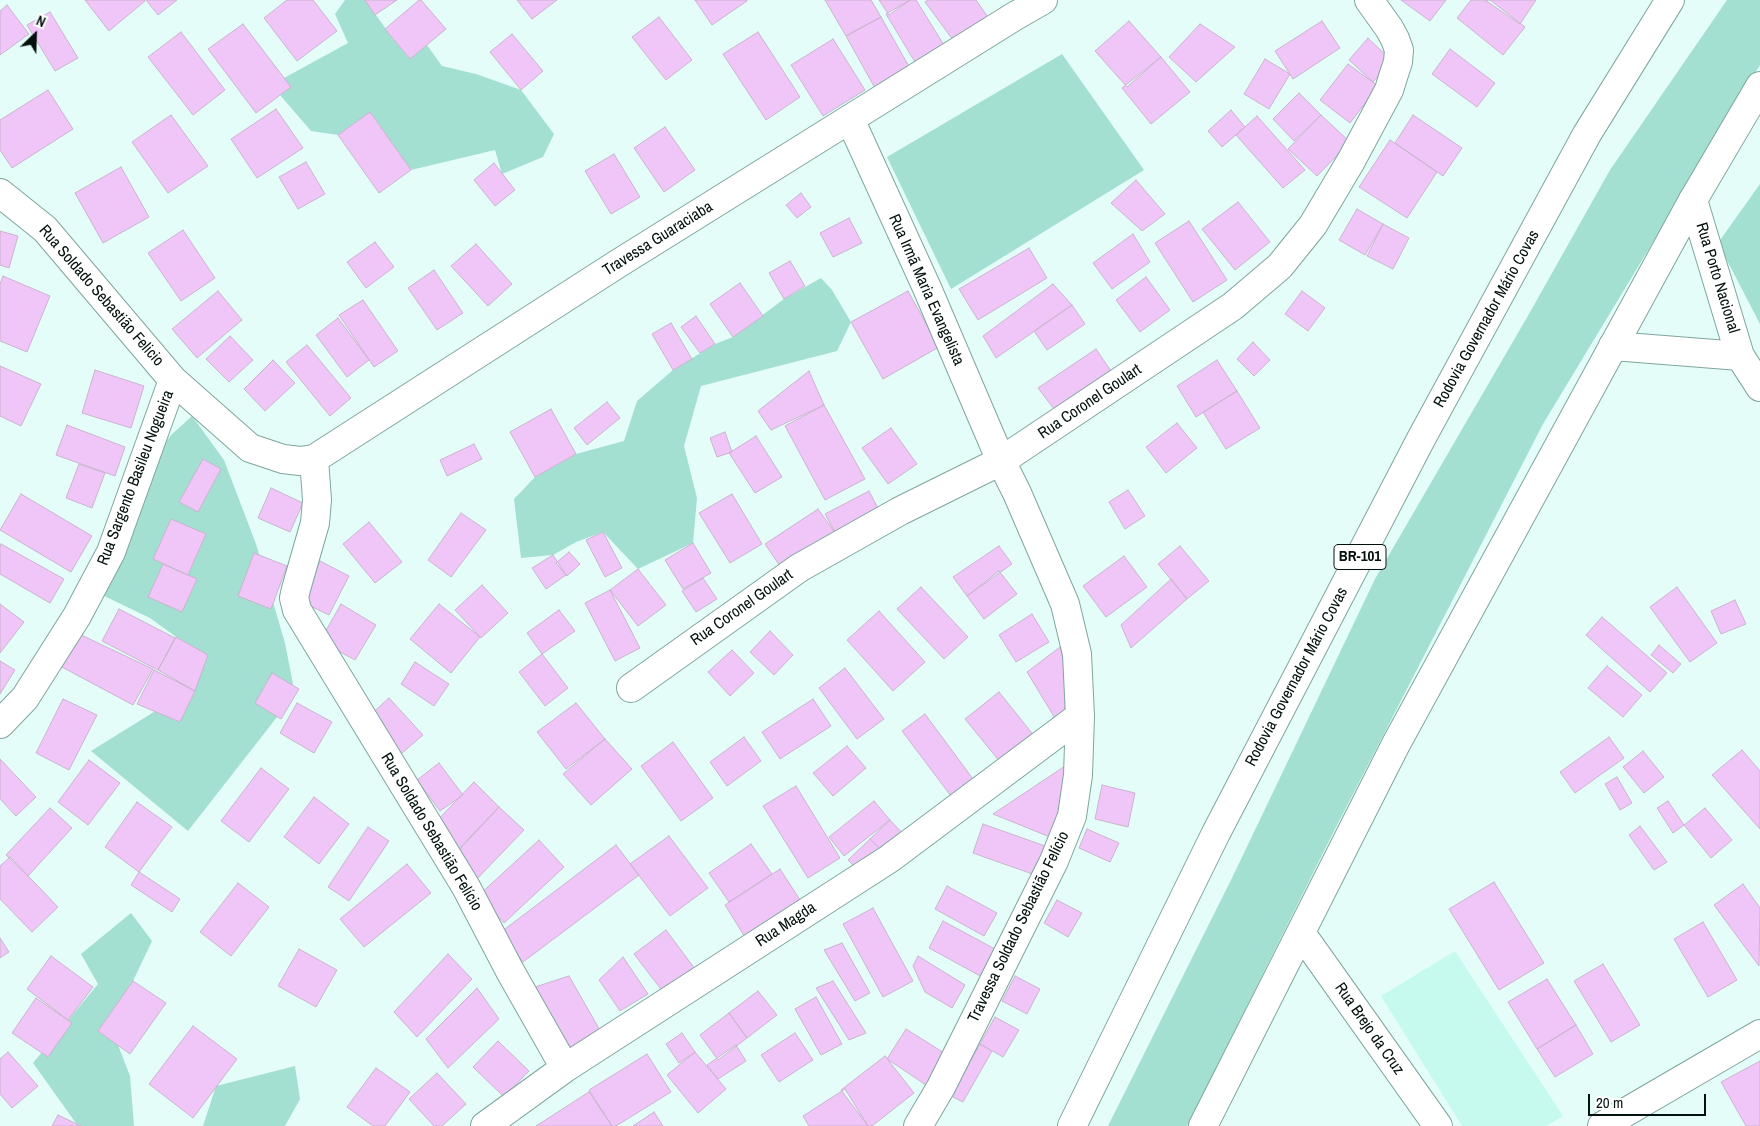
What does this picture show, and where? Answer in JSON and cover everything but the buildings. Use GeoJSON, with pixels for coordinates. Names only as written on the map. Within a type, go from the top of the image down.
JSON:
{"type":"FeatureCollection","features":[{"type":"Feature","properties":{"kind":"main road","name":"Travessa Guaraciaba"},"geometry":{"type":"LineString","coordinates":[[270,455],[300,461],[314,458],[620,263],[1043,0]]}},
{"type":"Feature","properties":{"kind":"main road","name":"Rua Coronel Goulart"},"geometry":{"type":"LineString","coordinates":[[631,688],[799,568],[900,511],[1001,461],[1233,306],[1280,266],[1313,225],[1351,161],[1389,90],[1398,62],[1399,50],[1389,28],[1369,0]]}},
{"type":"Feature","properties":{"kind":"main road","name":"Rodovia Governador Mário Covas"},"geometry":{"type":"LineString","coordinates":[[1072,1126],[1216,833],[1421,439],[1587,134],[1670,0]]}},
{"type":"Feature","properties":{"kind":"main road"},"geometry":{"type":"LineString","coordinates":[[1202,1126],[1400,736],[1693,200],[1760,86]]}},
{"type":"Feature","properties":{"kind":"main road","name":"Rua Irmã Maria Evangelista"},"geometry":{"type":"LineString","coordinates":[[850,119],[927,288],[1001,461]]}},
{"type":"Feature","properties":{"kind":"main road","name":"Rua Soldado Sebastião Felicio"},"geometry":{"type":"LineString","coordinates":[[0,193],[46,229],[173,380],[250,448],[270,455]]}},
{"type":"Feature","properties":{"kind":"main road","name":"Rua Porto Nacional"},"geometry":{"type":"LineString","coordinates":[[1693,200],[1740,356],[1760,387]]}},
{"type":"Feature","properties":{"kind":"main road","name":"Rua Porto Nacional"},"geometry":{"type":"LineString","coordinates":[[1613,346],[1740,356]]}},
{"type":"Feature","properties":{"kind":"main road","name":"Rua Sargento Basileu Nogueira"},"geometry":{"type":"LineString","coordinates":[[0,724],[25,698],[77,616],[112,552],[173,380]]}},
{"type":"Feature","properties":{"kind":"main road","name":"Rua Soldado Sebastião Felício"},"geometry":{"type":"LineString","coordinates":[[314,458],[317,500],[315,523],[294,598],[297,610],[466,888],[510,972],[565,1068]]}},
{"type":"Feature","properties":{"kind":"main road","name":"Travessa Soldado Sebastião Felício"},"geometry":{"type":"LineString","coordinates":[[918,1126],[941,1086],[1045,878],[1072,816],[1078,774],[1080,716],[1077,654],[1065,604],[1017,493],[1001,461]]}},
{"type":"Feature","properties":{"kind":"main road","name":"Rua Magda"},"geometry":{"type":"LineString","coordinates":[[485,1126],[565,1068],[889,859],[1080,716]]}},
{"type":"Feature","properties":{"kind":"main road","name":"Rua Brejo da Cruz"},"geometry":{"type":"LineString","coordinates":[[1301,933],[1438,1126]]}},
{"type":"Feature","properties":{"kind":"main road"},"geometry":{"type":"LineString","coordinates":[[1602,1126],[1760,1034]]}},
{"type":"Feature","properties":{"kind":"shaded area"},"geometry":{"type":"Polygon","coordinates":[[[345,0],[365,0],[410,59],[427,45],[442,66],[476,74],[521,90],[554,134],[543,157],[502,174],[495,150],[411,170],[370,112],[338,135],[311,131],[280,95],[284,78],[348,43],[335,14],[345,0]]]}},
{"type":"Feature","properties":{"kind":"shaded area"},"geometry":{"type":"Polygon","coordinates":[[[1727,0],[1760,0],[1760,65],[1543,424],[1333,833],[1187,1126],[1108,1126],[1232,878],[1375,579],[1529,314],[1610,170],[1727,0]]]}},
{"type":"Feature","properties":{"kind":"shaded area"},"geometry":{"type":"Polygon","coordinates":[[[1062,54],[1144,170],[951,289],[887,157],[1062,54]]]}},
{"type":"Feature","properties":{"kind":"shaded area"},"geometry":{"type":"Polygon","coordinates":[[[1760,184],[1760,324],[1718,243],[1760,184]]]}},
{"type":"Feature","properties":{"kind":"shaded area"},"geometry":{"type":"Polygon","coordinates":[[[821,278],[832,290],[851,322],[837,351],[701,386],[684,446],[697,498],[693,543],[638,569],[603,532],[576,542],[553,555],[521,558],[514,499],[535,477],[576,454],[624,441],[637,401],[673,370],[715,344],[733,337],[784,299],[821,278]]]}},
{"type":"Feature","properties":{"kind":"shaded area"},"geometry":{"type":"Polygon","coordinates":[[[192,416],[224,460],[256,544],[285,643],[295,694],[188,831],[91,751],[157,710],[204,657],[150,618],[102,595],[133,490],[171,435],[192,416]]]}},
{"type":"Feature","properties":{"kind":"shaded area"},"geometry":{"type":"Polygon","coordinates":[[[131,913],[152,941],[133,981],[98,1031],[118,1045],[130,1076],[134,1126],[78,1126],[33,1063],[98,984],[81,954],[131,913]]]}},
{"type":"Feature","properties":{"kind":"shaded area"},"geometry":{"type":"Polygon","coordinates":[[[1455,951],[1563,1116],[1546,1126],[1462,1126],[1381,996],[1455,951]]]}},
{"type":"Feature","properties":{"kind":"shaded area"},"geometry":{"type":"Polygon","coordinates":[[[295,1066],[300,1099],[285,1126],[203,1126],[216,1086],[295,1066]]]}}]}
